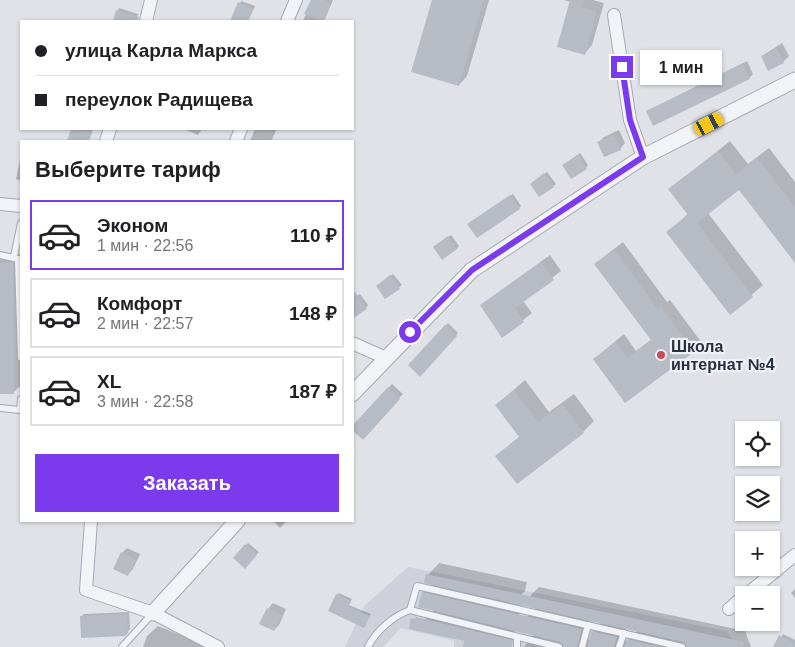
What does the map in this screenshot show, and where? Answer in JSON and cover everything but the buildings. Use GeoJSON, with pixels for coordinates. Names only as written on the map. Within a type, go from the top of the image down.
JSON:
{"type":"FeatureCollection","features":[{"type":"Feature","properties":{"kind":"street"},"geometry":{"type":"LineString","coordinates":[[146,20],[151,0]]}},
{"type":"Feature","properties":{"kind":"street"},"geometry":{"type":"LineString","coordinates":[[287,20],[296,0]]}},
{"type":"Feature","properties":{"kind":"street"},"geometry":{"type":"LineString","coordinates":[[614,15],[630,120],[643,157]]}},
{"type":"Feature","properties":{"kind":"street"},"geometry":{"type":"LineString","coordinates":[[354,392],[472,270],[643,157],[795,80]]}},
{"type":"Feature","properties":{"kind":"street"},"geometry":{"type":"LineString","coordinates":[[0,204],[20,206]]}},
{"type":"Feature","properties":{"kind":"street"},"geometry":{"type":"LineString","coordinates":[[354,344],[386,358]]}},
{"type":"Feature","properties":{"kind":"street"},"geometry":{"type":"LineString","coordinates":[[91,522],[86,590],[153,613],[218,647]]}},
{"type":"Feature","properties":{"kind":"street"},"geometry":{"type":"LineString","coordinates":[[153,613],[236,522]]}},
{"type":"Feature","properties":{"kind":"street"},"geometry":{"type":"LineString","coordinates":[[757,586],[795,555]]}},
{"type":"Feature","properties":{"kind":"street"},"geometry":{"type":"LineString","coordinates":[[729,608],[735,604]]}},
{"type":"Feature","properties":{"kind":"lane"},"geometry":{"type":"LineString","coordinates":[[14,256],[20,228]]}},
{"type":"Feature","properties":{"kind":"lane"},"geometry":{"type":"LineString","coordinates":[[0,255],[14,256],[18,259],[20,325]]}},
{"type":"Feature","properties":{"kind":"lane"},"geometry":{"type":"LineString","coordinates":[[0,408],[20,410]]}},
{"type":"Feature","properties":{"kind":"lane"},"geometry":{"type":"LineString","coordinates":[[410,610],[417,586],[682,647]]}},
{"type":"Feature","properties":{"kind":"lane"},"geometry":{"type":"LineString","coordinates":[[368,647],[374,635],[402,613],[410,610],[559,647]]}},
{"type":"Feature","properties":{"kind":"lane"},"geometry":{"type":"LineString","coordinates":[[122,647],[153,613]]}},
{"type":"Feature","properties":{"kind":"lane"},"geometry":{"type":"LineString","coordinates":[[582,647],[588,625]]}},
{"type":"Feature","properties":{"kind":"lane"},"geometry":{"type":"LineString","coordinates":[[620,647],[624,633]]}},
{"type":"Feature","properties":{"kind":"lane"},"geometry":{"type":"LineString","coordinates":[[517,637],[517,647]]}},
{"type":"Feature","properties":{"kind":"shaded area"},"geometry":{"type":"Polygon","coordinates":[[[408,567],[726,631],[739,647],[454,647],[454,641],[401,628],[383,647],[345,647],[364,606],[408,567]]]}},
{"type":"Feature","properties":{"kind":"place","name":"Школа интернат №4"},"geometry":{"type":"Point","coordinates":[661,355]}},
{"type":"Feature","properties":{"kind":"route"},"geometry":{"type":"LineString","coordinates":[[410,332],[472,270],[643,157],[630,120],[622,67]]}}]}
